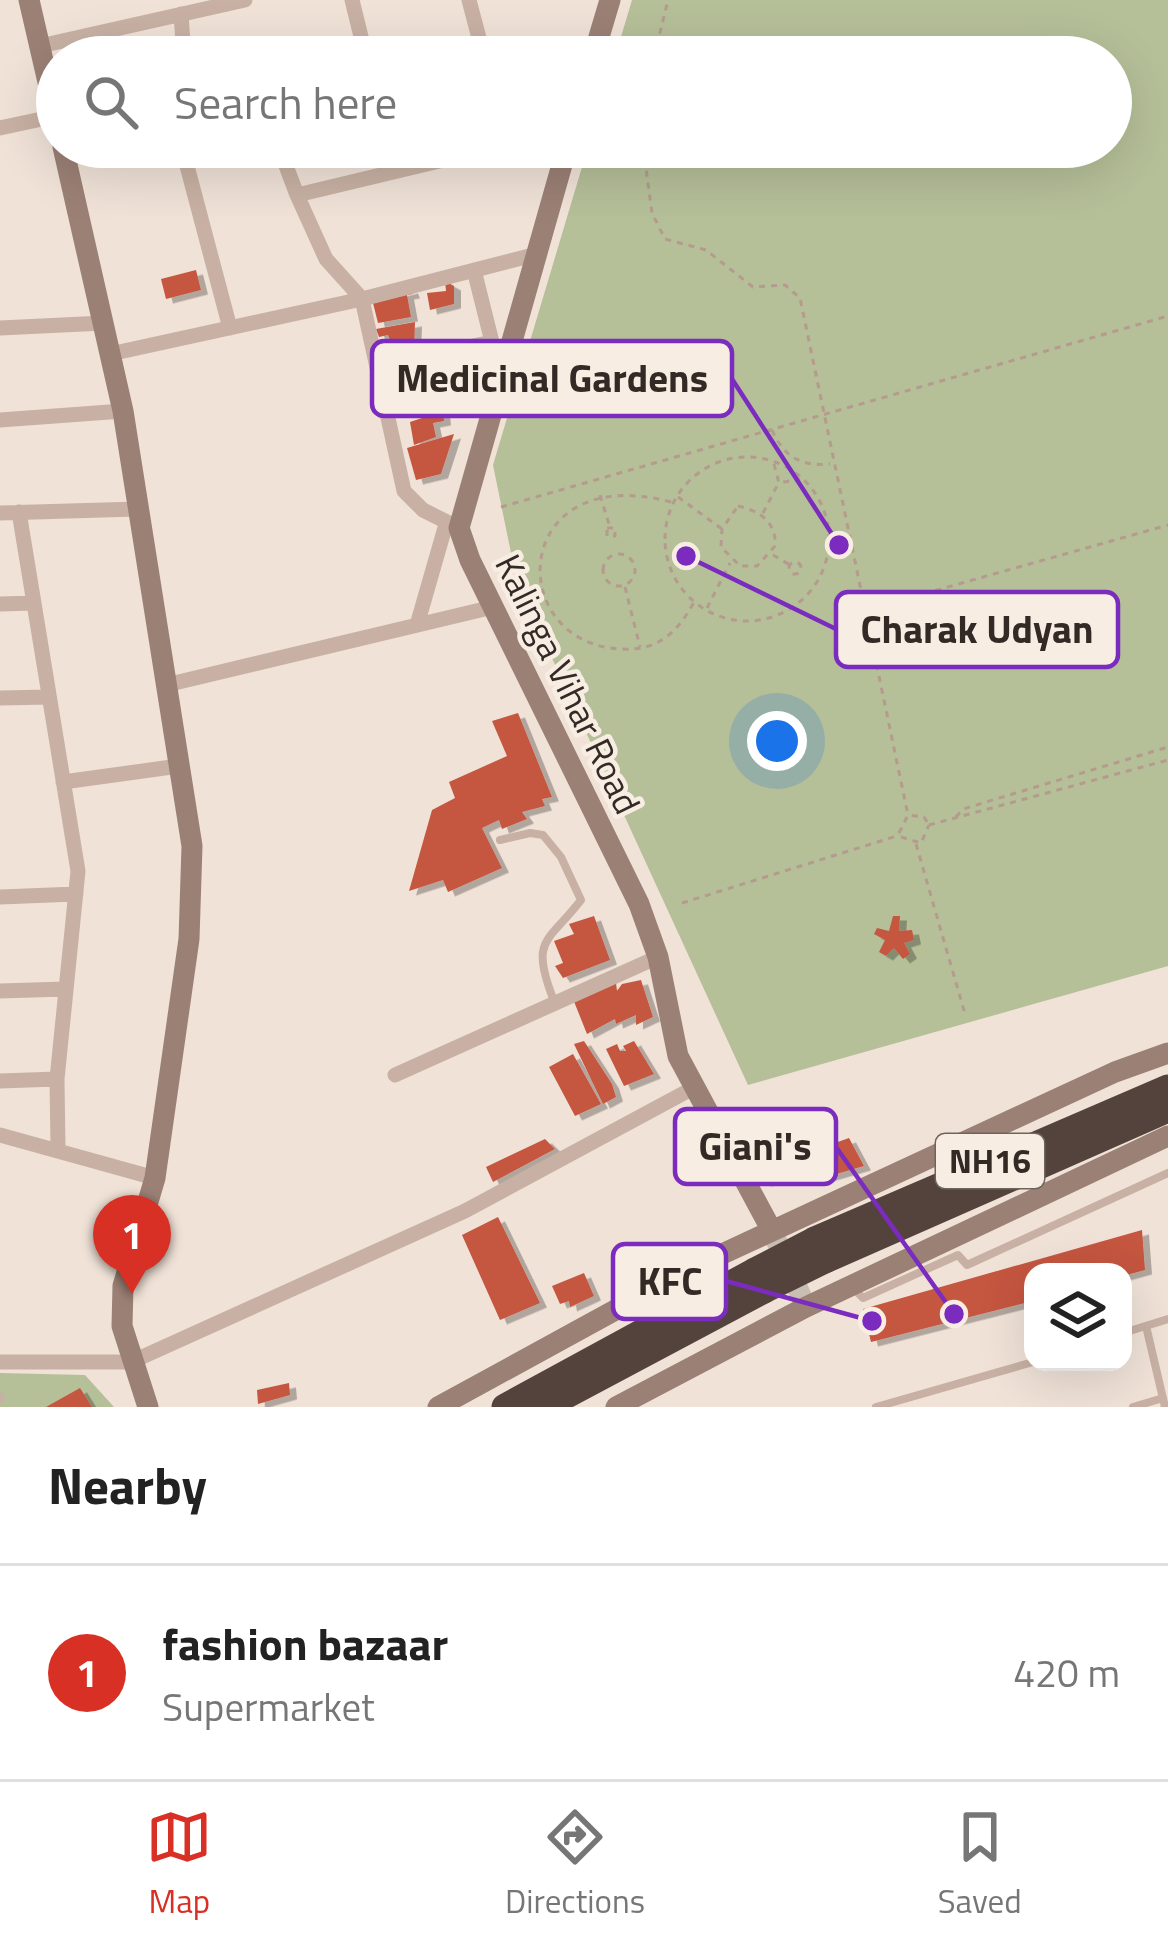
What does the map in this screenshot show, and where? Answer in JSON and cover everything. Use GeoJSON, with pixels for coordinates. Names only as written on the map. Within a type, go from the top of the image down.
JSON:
{"type":"FeatureCollection","features":[{"type":"Feature","properties":{"kind":"highway","name":"NH16"},"geometry":{"type":"LineString","coordinates":[[505,1407],[820,1250],[1168,1088]]}},
{"type":"Feature","properties":{"kind":"highway","name":"NH16"},"geometry":{"type":"LineString","coordinates":[[820,1250],[1168,1108]]}},
{"type":"Feature","properties":{"kind":"highway","name":"NH16"},"geometry":{"type":"LineString","coordinates":[[544,1407],[759,1281]]}},
{"type":"Feature","properties":{"kind":"street"},"geometry":{"type":"LineString","coordinates":[[29,0],[38,36]]}},
{"type":"Feature","properties":{"kind":"street"},"geometry":{"type":"LineString","coordinates":[[84,36],[244,0]]}},
{"type":"Feature","properties":{"kind":"street"},"geometry":{"type":"LineString","coordinates":[[352,0],[361,36]]}},
{"type":"Feature","properties":{"kind":"street"},"geometry":{"type":"LineString","coordinates":[[469,0],[478,36]]}},
{"type":"Feature","properties":{"kind":"street"},"geometry":{"type":"LineString","coordinates":[[599,36],[610,0]]}},
{"type":"Feature","properties":{"kind":"street"},"geometry":{"type":"LineString","coordinates":[[181,14],[183,36]]}},
{"type":"Feature","properties":{"kind":"street"},"geometry":{"type":"LineString","coordinates":[[0,128],[36,122]]}},
{"type":"Feature","properties":{"kind":"street"},"geometry":{"type":"LineString","coordinates":[[68,168],[123,411],[192,846],[188,939],[155,1178],[123,1286],[122,1326],[148,1407]]}},
{"type":"Feature","properties":{"kind":"street"},"geometry":{"type":"LineString","coordinates":[[188,168],[230,328]]}},
{"type":"Feature","properties":{"kind":"street"},"geometry":{"type":"LineString","coordinates":[[287,168],[326,259],[362,299],[404,491],[453,526],[417,625]]}},
{"type":"Feature","properties":{"kind":"street"},"geometry":{"type":"LineString","coordinates":[[297,195],[408,168]]}},
{"type":"Feature","properties":{"kind":"street","name":"Kalinga Vihar Road"},"geometry":{"type":"LineString","coordinates":[[561,168],[453,526],[640,904],[658,958],[679,1056],[772,1231]]}},
{"type":"Feature","properties":{"kind":"street"},"geometry":{"type":"LineString","coordinates":[[110,354],[362,299],[537,254]]}},
{"type":"Feature","properties":{"kind":"street"},"geometry":{"type":"LineString","coordinates":[[378,367],[492,342],[474,270]]}},
{"type":"Feature","properties":{"kind":"street"},"geometry":{"type":"LineString","coordinates":[[0,328],[104,323]]}},
{"type":"Feature","properties":{"kind":"street"},"geometry":{"type":"LineString","coordinates":[[0,420],[123,411]]}},
{"type":"Feature","properties":{"kind":"street"},"geometry":{"type":"LineString","coordinates":[[0,513],[139,509]]}},
{"type":"Feature","properties":{"kind":"street"},"geometry":{"type":"LineString","coordinates":[[19,512],[78,871],[57,1079],[58,1148]]}},
{"type":"Feature","properties":{"kind":"street"},"geometry":{"type":"LineString","coordinates":[[0,604],[34,603]]}},
{"type":"Feature","properties":{"kind":"street"},"geometry":{"type":"LineString","coordinates":[[166,685],[493,607]]}},
{"type":"Feature","properties":{"kind":"street"},"geometry":{"type":"LineString","coordinates":[[0,698],[49,697]]}},
{"type":"Feature","properties":{"kind":"street"},"geometry":{"type":"LineString","coordinates":[[63,782],[179,766]]}},
{"type":"Feature","properties":{"kind":"street"},"geometry":{"type":"LineString","coordinates":[[0,898],[76,894]]}},
{"type":"Feature","properties":{"kind":"street"},"geometry":{"type":"LineString","coordinates":[[395,1075],[658,958]]}},
{"type":"Feature","properties":{"kind":"street"},"geometry":{"type":"LineString","coordinates":[[0,991],[66,989]]}},
{"type":"Feature","properties":{"kind":"street"},"geometry":{"type":"LineString","coordinates":[[438,1407],[651,1289],[1115,1072],[1168,1053]]}},
{"type":"Feature","properties":{"kind":"street"},"geometry":{"type":"LineString","coordinates":[[0,1081],[57,1079]]}},
{"type":"Feature","properties":{"kind":"street"},"geometry":{"type":"LineString","coordinates":[[0,1363],[131,1362],[465,1211],[697,1086]]}},
{"type":"Feature","properties":{"kind":"street"},"geometry":{"type":"LineString","coordinates":[[0,1135],[155,1178]]}},
{"type":"Feature","properties":{"kind":"street"},"geometry":{"type":"LineString","coordinates":[[616,1407],[850,1286],[1168,1136]]}},
{"type":"Feature","properties":{"kind":"lane"},"geometry":{"type":"LineString","coordinates":[[500,841],[543,835],[578,887],[581,900],[548,932],[543,945],[555,1004]]}},
{"type":"Feature","properties":{"kind":"lane"},"geometry":{"type":"LineString","coordinates":[[850,1286],[863,1298],[958,1255],[967,1265],[1168,1173]]}},
{"type":"Feature","properties":{"kind":"lane"},"geometry":{"type":"LineString","coordinates":[[1132,1330],[1168,1319]]}},
{"type":"Feature","properties":{"kind":"lane"},"geometry":{"type":"LineString","coordinates":[[1133,1407],[1164,1402],[1146,1326]]}},
{"type":"Feature","properties":{"kind":"lane"},"geometry":{"type":"LineString","coordinates":[[876,1407],[1024,1365]]}},
{"type":"Feature","properties":{"kind":"path"},"geometry":{"type":"LineString","coordinates":[[659,36],[668,0]]}},
{"type":"Feature","properties":{"kind":"path"},"geometry":{"type":"LineString","coordinates":[[646,168],[652,213],[664,238],[706,250],[753,287],[785,285],[796,290],[908,814]]}},
{"type":"Feature","properties":{"kind":"path"},"geometry":{"type":"LineString","coordinates":[[502,508],[1168,316]]}},
{"type":"Feature","properties":{"kind":"path"},"geometry":{"type":"LineString","coordinates":[[771,428],[778,444],[796,460],[831,464]]}},
{"type":"Feature","properties":{"kind":"path"},"geometry":{"type":"LineString","coordinates":[[743,457],[792,470],[827,517],[830,545],[824,572],[808,596],[786,613],[759,622],[731,621],[706,611],[670,572],[664,547],[676,496],[694,476],[717,462],[743,457]]}},
{"type":"Feature","properties":{"kind":"path"},"geometry":{"type":"LineString","coordinates":[[792,470],[796,460]]}},
{"type":"Feature","properties":{"kind":"path"},"geometry":{"type":"LineString","coordinates":[[761,515],[779,483],[774,462]]}},
{"type":"Feature","properties":{"kind":"path"},"geometry":{"type":"LineString","coordinates":[[779,483],[790,485],[801,478]]}},
{"type":"Feature","properties":{"kind":"path"},"geometry":{"type":"LineString","coordinates":[[673,503],[645,495],[600,495],[575,504],[553,528],[542,554],[546,602],[581,641],[601,648],[640,648],[669,637],[694,602]]}},
{"type":"Feature","properties":{"kind":"path"},"geometry":{"type":"LineString","coordinates":[[600,495],[610,526],[616,530],[612,538],[616,555]]}},
{"type":"Feature","properties":{"kind":"path"},"geometry":{"type":"LineString","coordinates":[[676,496],[722,529]]}},
{"type":"Feature","properties":{"kind":"path"},"geometry":{"type":"LineString","coordinates":[[738,506],[761,515],[776,537],[772,554],[748,567],[731,562],[721,547],[722,529],[738,506]]}},
{"type":"Feature","properties":{"kind":"path"},"geometry":{"type":"LineString","coordinates":[[864,611],[1168,525]]}},
{"type":"Feature","properties":{"kind":"path"},"geometry":{"type":"LineString","coordinates":[[772,554],[790,565]]}},
{"type":"Feature","properties":{"kind":"path"},"geometry":{"type":"LineString","coordinates":[[616,555],[634,564],[634,574],[625,585]]}},
{"type":"Feature","properties":{"kind":"path"},"geometry":{"type":"LineString","coordinates":[[616,555],[605,563],[603,574],[609,583],[625,585]]}},
{"type":"Feature","properties":{"kind":"path"},"geometry":{"type":"LineString","coordinates":[[706,611],[731,562]]}},
{"type":"Feature","properties":{"kind":"path"},"geometry":{"type":"LineString","coordinates":[[625,585],[640,648]]}},
{"type":"Feature","properties":{"kind":"path"},"geometry":{"type":"LineString","coordinates":[[955,818],[963,809],[1168,747]]}},
{"type":"Feature","properties":{"kind":"path"},"geometry":{"type":"LineString","coordinates":[[929,825],[965,820],[1168,760]]}},
{"type":"Feature","properties":{"kind":"path"},"geometry":{"type":"LineString","coordinates":[[900,835],[901,821],[908,814],[919,814],[929,825]]}},
{"type":"Feature","properties":{"kind":"path"},"geometry":{"type":"LineString","coordinates":[[916,844],[925,840],[929,825]]}},
{"type":"Feature","properties":{"kind":"path"},"geometry":{"type":"LineString","coordinates":[[682,903],[900,835],[916,844],[965,1014]]}},
{"type":"Feature","properties":{"kind":"green space"},"geometry":{"type":"Polygon","coordinates":[[[632,0],[1168,0],[1168,966],[748,1085],[517,582],[493,465],[582,168],[1132,168],[1132,36],[621,36],[632,0]]]}},
{"type":"Feature","properties":{"kind":"green space"},"geometry":{"type":"Polygon","coordinates":[[[0,1373],[85,1375],[114,1407],[0,1407],[0,1373]]]}},
{"type":"Feature","properties":{"kind":"building"},"geometry":{"type":"Polygon","coordinates":[[[196,270],[201,290],[166,299],[161,279],[196,270]]]}},
{"type":"Feature","properties":{"kind":"building"},"geometry":{"type":"Polygon","coordinates":[[[445,281],[454,286],[454,304],[430,310],[427,293],[446,291],[445,281]]]}},
{"type":"Feature","properties":{"kind":"building"},"geometry":{"type":"Polygon","coordinates":[[[411,289],[413,294],[407,295],[411,317],[378,323],[372,299],[411,289]]]}},
{"type":"Feature","properties":{"kind":"building"},"geometry":{"type":"Polygon","coordinates":[[[415,322],[414,348],[395,353],[388,335],[379,337],[376,329],[415,322]]]}},
{"type":"Feature","properties":{"kind":"building"},"geometry":{"type":"Polygon","coordinates":[[[443,411],[444,421],[433,423],[436,437],[414,445],[410,422],[443,411]]]}},
{"type":"Feature","properties":{"kind":"building"},"geometry":{"type":"Polygon","coordinates":[[[454,434],[441,474],[416,480],[407,448],[454,434]]]}},
{"type":"Feature","properties":{"kind":"building"},"geometry":{"type":"Polygon","coordinates":[[[518,713],[552,797],[542,799],[545,806],[522,812],[527,819],[502,829],[499,820],[482,828],[502,868],[448,892],[443,880],[409,891],[432,810],[455,798],[449,782],[507,756],[492,721],[518,713]]]}},
{"type":"Feature","properties":{"kind":"building"},"geometry":{"type":"Polygon","coordinates":[[[594,916],[610,960],[563,978],[555,966],[563,963],[554,941],[574,934],[569,924],[594,916]]]}},
{"type":"Feature","properties":{"kind":"building"},"geometry":{"type":"Polygon","coordinates":[[[893,916],[900,916],[899,931],[912,930],[914,940],[904,943],[910,954],[903,959],[894,948],[886,956],[879,952],[885,940],[874,934],[877,928],[889,931],[893,916]]]}},
{"type":"Feature","properties":{"kind":"building"},"geometry":{"type":"Polygon","coordinates":[[[641,980],[653,1017],[636,1025],[636,1015],[616,1024],[615,1019],[587,1034],[573,999],[616,983],[617,991],[622,984],[641,980]]]}},
{"type":"Feature","properties":{"kind":"building"},"geometry":{"type":"Polygon","coordinates":[[[584,1041],[616,1097],[603,1104],[574,1044],[584,1041]]]}},
{"type":"Feature","properties":{"kind":"building"},"geometry":{"type":"Polygon","coordinates":[[[634,1041],[654,1074],[624,1086],[606,1049],[617,1044],[620,1051],[626,1051],[623,1046],[634,1041]]]}},
{"type":"Feature","properties":{"kind":"building"},"geometry":{"type":"Polygon","coordinates":[[[573,1054],[601,1104],[575,1116],[549,1067],[573,1054]]]}},
{"type":"Feature","properties":{"kind":"building"},"geometry":{"type":"Polygon","coordinates":[[[784,1134],[798,1156],[849,1138],[864,1166],[819,1179],[815,1172],[763,1182],[750,1147],[784,1134]]]}},
{"type":"Feature","properties":{"kind":"building"},"geometry":{"type":"Polygon","coordinates":[[[545,1139],[555,1149],[493,1182],[486,1167],[545,1139]]]}},
{"type":"Feature","properties":{"kind":"building"},"geometry":{"type":"Polygon","coordinates":[[[498,1217],[540,1303],[500,1320],[462,1235],[498,1217]]]}},
{"type":"Feature","properties":{"kind":"building"},"geometry":{"type":"Polygon","coordinates":[[[1142,1230],[1145,1270],[1132,1274],[1132,1263],[1025,1263],[1142,1230]]]}},
{"type":"Feature","properties":{"kind":"building"},"geometry":{"type":"Polygon","coordinates":[[[1024,1263],[1024,1303],[871,1342],[863,1309],[1024,1263]]]}},
{"type":"Feature","properties":{"kind":"building"},"geometry":{"type":"Polygon","coordinates":[[[584,1273],[594,1296],[570,1307],[569,1301],[560,1304],[552,1286],[584,1273]]]}},
{"type":"Feature","properties":{"kind":"building"},"geometry":{"type":"Polygon","coordinates":[[[289,1383],[290,1395],[258,1404],[257,1390],[289,1383]]]}},
{"type":"Feature","properties":{"kind":"building"},"geometry":{"type":"Polygon","coordinates":[[[80,1388],[92,1407],[46,1407],[80,1388]]]}},
{"type":"Feature","properties":{"kind":"tunnel"},"geometry":{"type":"LineString","coordinates":[[772,1231],[806,1307]]}},
{"type":"Feature","properties":{"kind":"place","name":"Medicinal Gardens"},"geometry":{"type":"Point","coordinates":[839,545]}},
{"type":"Feature","properties":{"kind":"place","name":"Charak Udyan"},"geometry":{"type":"Point","coordinates":[686,556]}},
{"type":"Feature","properties":{"kind":"place","name":"fashion bazaar"},"geometry":{"type":"Point","coordinates":[132,1294]}},
{"type":"Feature","properties":{"kind":"place","name":"Giani's"},"geometry":{"type":"Point","coordinates":[954,1314]}},
{"type":"Feature","properties":{"kind":"place","name":"KFC"},"geometry":{"type":"Point","coordinates":[872,1321]}}]}
